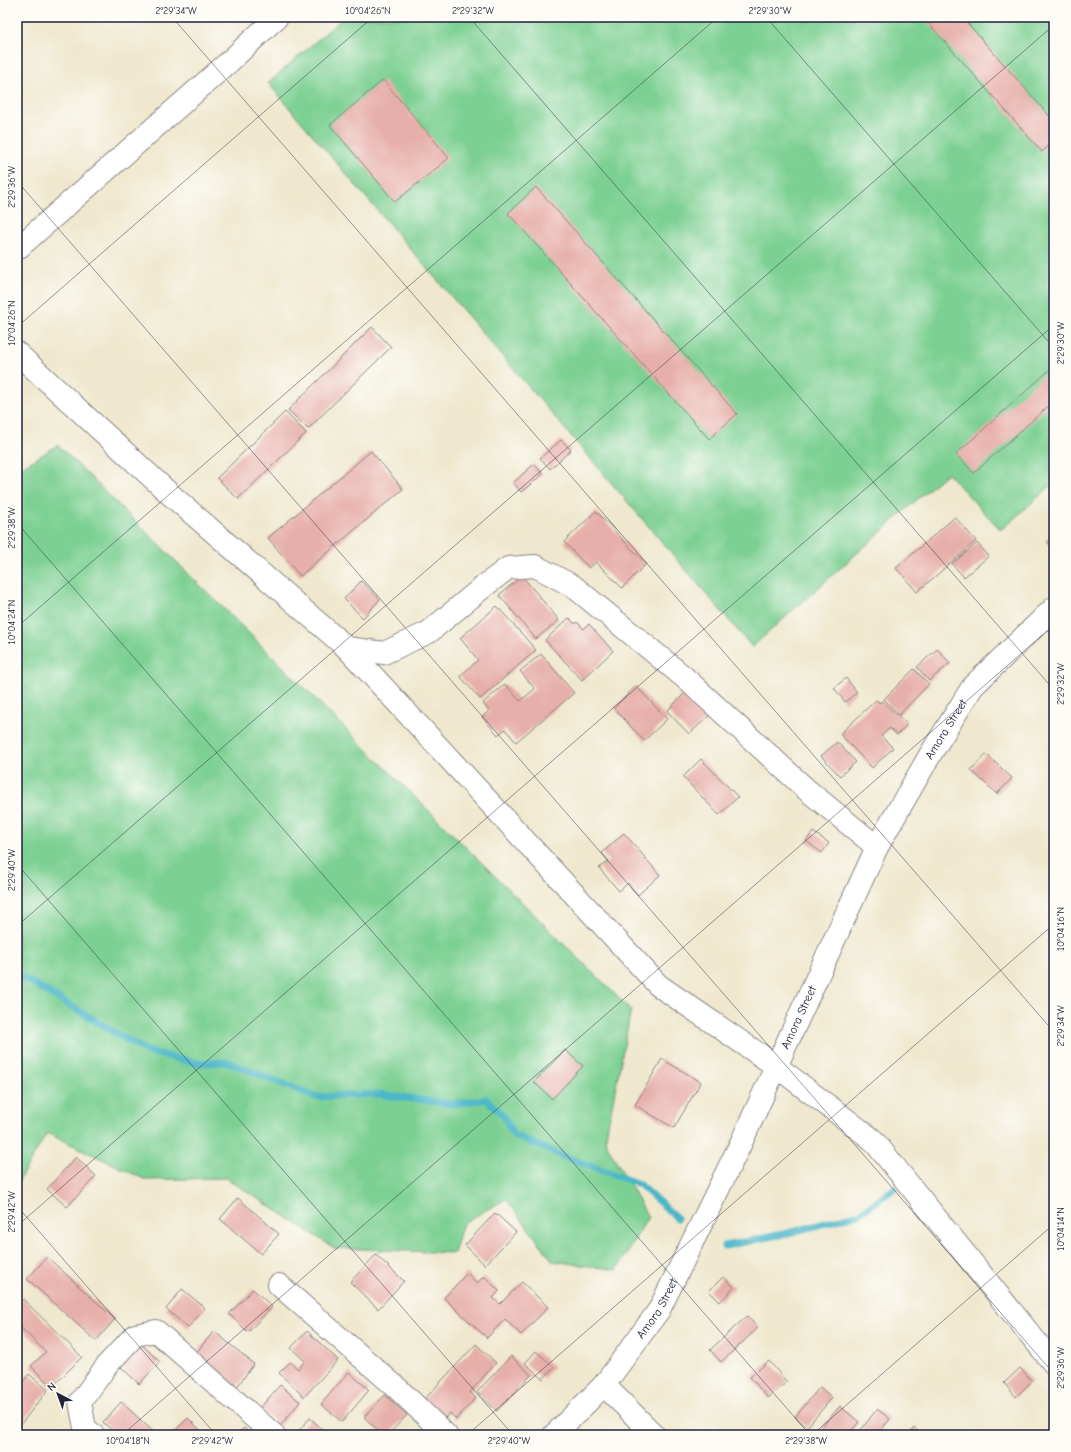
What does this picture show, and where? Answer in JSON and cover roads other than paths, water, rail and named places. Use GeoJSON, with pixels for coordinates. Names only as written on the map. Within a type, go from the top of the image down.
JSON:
{"type":"FeatureCollection","features":[{"type":"Feature","properties":{"kind":"street"},"geometry":{"type":"LineString","coordinates":[[17,248],[230,61],[277,17]]}},
{"type":"Feature","properties":{"kind":"street"},"geometry":{"type":"LineString","coordinates":[[17,354],[171,495],[347,648],[658,985],[776,1066],[873,1140],[1054,1364]]}},
{"type":"Feature","properties":{"kind":"street"},"geometry":{"type":"LineString","coordinates":[[347,648],[384,654],[429,632],[508,568],[535,566],[573,586],[684,677],[807,790],[877,847]]}},
{"type":"Feature","properties":{"kind":"street","name":"Amora Street"},"geometry":{"type":"LineString","coordinates":[[554,1435],[604,1385],[659,1310],[740,1145],[877,847],[930,755],[972,686],[1054,608]]}},
{"type":"Feature","properties":{"kind":"street"},"geometry":{"type":"LineString","coordinates":[[279,1285],[397,1388],[446,1435]]}},
{"type":"Feature","properties":{"kind":"street"},"geometry":{"type":"LineString","coordinates":[[93,1435],[85,1428],[80,1402],[108,1364],[135,1335],[156,1331],[274,1435]]}},
{"type":"Feature","properties":{"kind":"street"},"geometry":{"type":"LineString","coordinates":[[604,1385],[654,1435]]}},
{"type":"Feature","properties":{"kind":"waterway"},"geometry":{"type":"LineString","coordinates":[[17,974],[146,1051],[196,1063],[228,1062],[316,1097],[378,1094],[452,1104],[486,1099],[504,1116],[513,1135],[563,1156],[639,1184],[677,1218]]}},
{"type":"Feature","properties":{"kind":"waterway"},"geometry":{"type":"LineString","coordinates":[[725,1246],[788,1233],[859,1214],[894,1189]]}}]}
